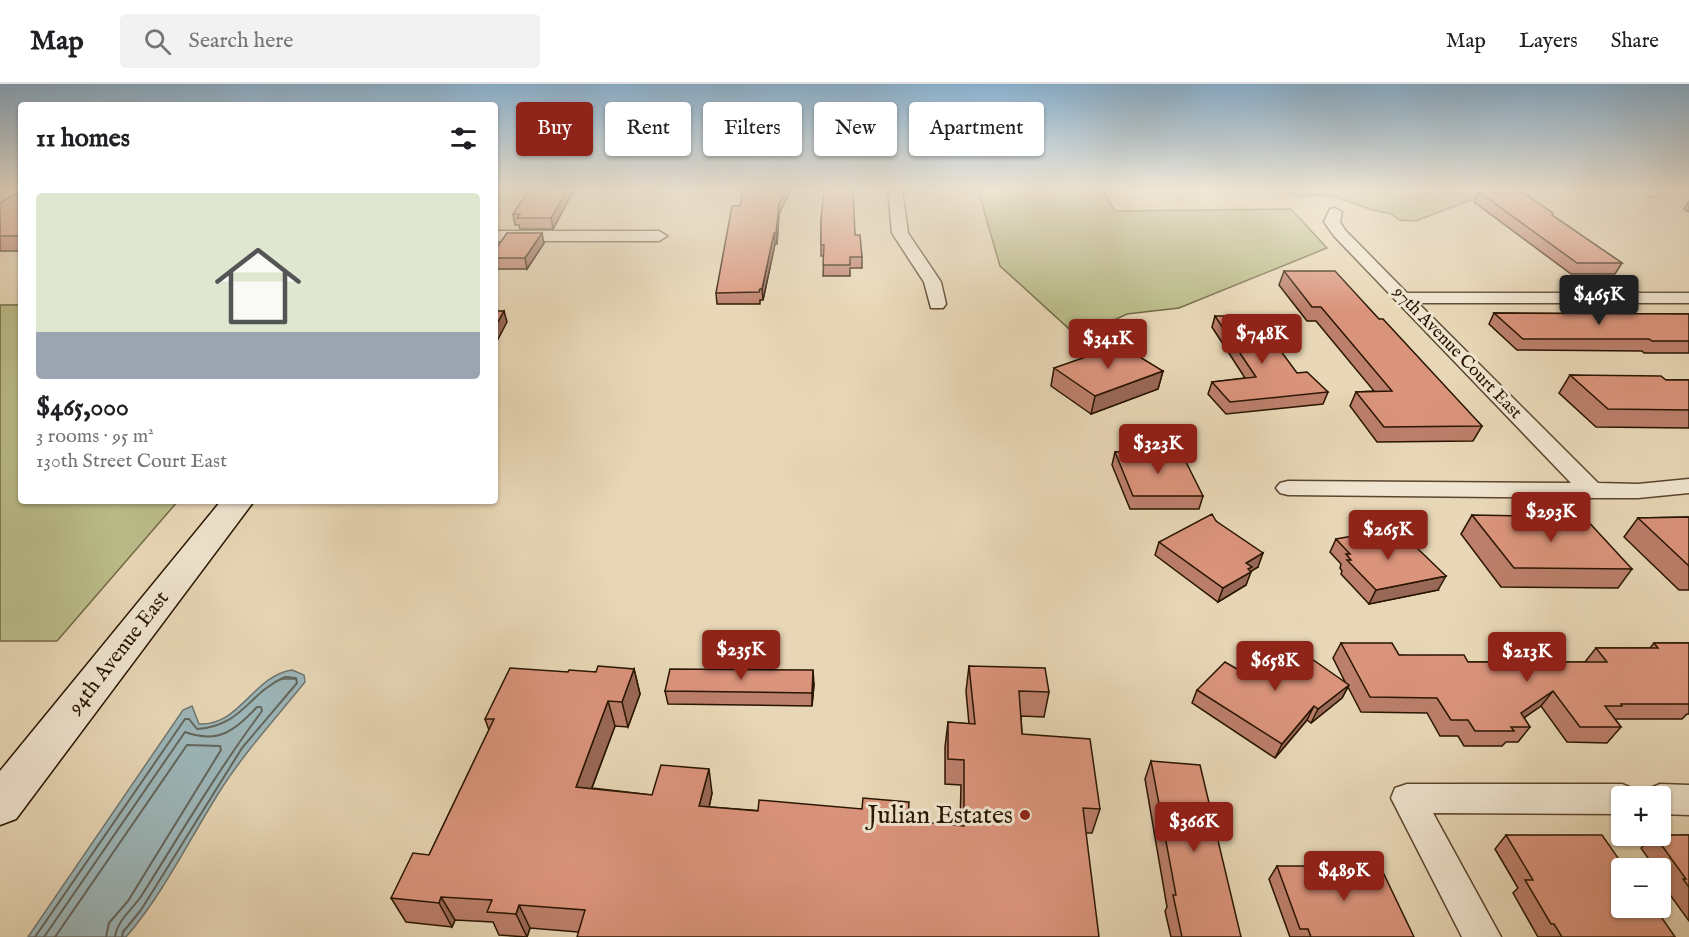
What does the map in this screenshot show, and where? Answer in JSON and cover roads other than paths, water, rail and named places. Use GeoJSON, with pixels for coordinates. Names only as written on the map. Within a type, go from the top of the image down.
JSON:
{"type":"FeatureCollection","features":[{"type":"Feature","properties":{"kind":"main road","name":"94th Avenue East"},"geometry":{"type":"LineString","coordinates":[[0,805],[236,504]]}},
{"type":"Feature","properties":{"kind":"street"},"geometry":{"type":"LineString","coordinates":[[899,230],[905,243],[928,271],[934,283],[937,304]]}},
{"type":"Feature","properties":{"kind":"street","name":"97th Avenue Court East"},"geometry":{"type":"LineString","coordinates":[[1337,230],[1592,491]]}},
{"type":"Feature","properties":{"kind":"street"},"geometry":{"type":"LineString","coordinates":[[498,236],[659,236]]}},
{"type":"Feature","properties":{"kind":"street"},"geometry":{"type":"LineString","coordinates":[[1403,297],[1689,298]]}},
{"type":"Feature","properties":{"kind":"street"},"geometry":{"type":"LineString","coordinates":[[1288,488],[1638,491],[1689,486]]}},
{"type":"Feature","properties":{"kind":"street"},"geometry":{"type":"LineString","coordinates":[[1482,937],[1407,798],[1611,799]]}},
{"type":"Feature","properties":{"kind":"street"},"geometry":{"type":"LineString","coordinates":[[1671,800],[1689,800]]}},
{"type":"Feature","properties":{"kind":"water"},"geometry":{"type":"Polygon","coordinates":[[[292,670],[304,675],[305,682],[228,779],[163,886],[126,937],[28,937],[183,710],[192,706],[199,724],[213,722],[236,709],[267,681],[278,674],[292,670]]]}},
{"type":"Feature","properties":{"kind":"place","name":"Julian Estates"},"geometry":{"type":"Point","coordinates":[1025,815]}}]}
